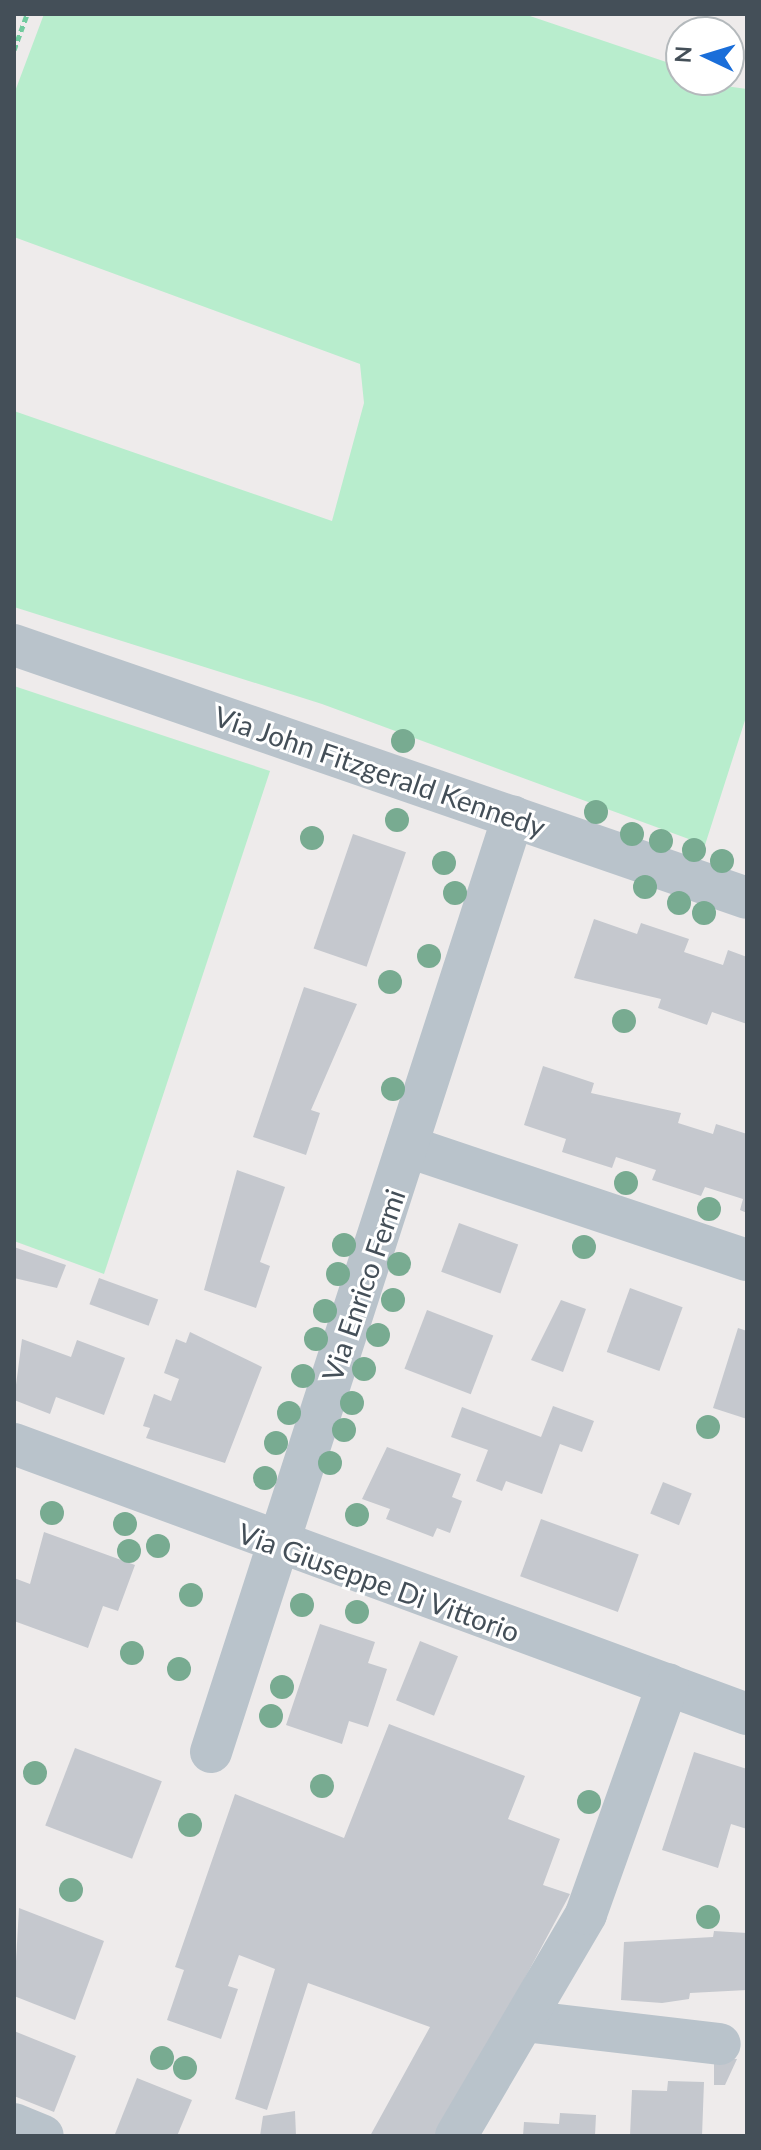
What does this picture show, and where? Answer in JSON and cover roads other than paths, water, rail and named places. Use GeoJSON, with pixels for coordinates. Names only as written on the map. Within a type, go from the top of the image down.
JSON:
{"type":"FeatureCollection","features":[{"type":"Feature","properties":{"kind":"street","name":"Via John Fitzgerald Kennedy"},"geometry":{"type":"LineString","coordinates":[[14,645],[747,898]]}},
{"type":"Feature","properties":{"kind":"street","name":"Via Enrico Fermi"},"geometry":{"type":"LineString","coordinates":[[211,1752],[274,1545],[409,1147],[513,817]]}},
{"type":"Feature","properties":{"kind":"street"},"geometry":{"type":"LineString","coordinates":[[409,1147],[747,1260]]}},
{"type":"Feature","properties":{"kind":"street","name":"Via Giuseppe Di Vittorio"},"geometry":{"type":"LineString","coordinates":[[14,1444],[274,1545],[747,1714]]}},
{"type":"Feature","properties":{"kind":"street"},"geometry":{"type":"LineString","coordinates":[[456,2136],[586,1914],[668,1684]]}},
{"type":"Feature","properties":{"kind":"street"},"geometry":{"type":"LineString","coordinates":[[524,2021],[720,2044]]}},
{"type":"Feature","properties":{"kind":"street"},"geometry":{"type":"LineString","coordinates":[[14,2124],[43,2136]]}}]}
